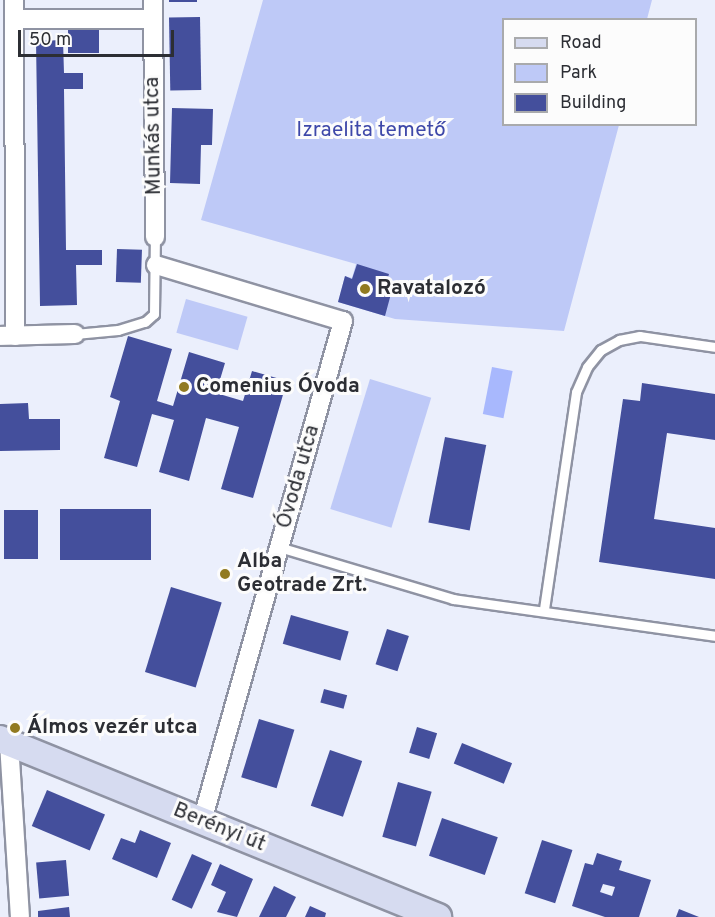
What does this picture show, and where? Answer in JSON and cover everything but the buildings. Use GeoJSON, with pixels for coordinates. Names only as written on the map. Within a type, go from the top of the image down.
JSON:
{"type":"FeatureCollection","features":[{"type":"Feature","properties":{"kind":"main road","name":"Berényi út"},"geometry":{"type":"LineString","coordinates":[[4,741],[438,917]]}},
{"type":"Feature","properties":{"kind":"street"},"geometry":{"type":"LineString","coordinates":[[14,0],[7,336],[75,334]]}},
{"type":"Feature","properties":{"kind":"street","name":"Munkás utca"},"geometry":{"type":"LineString","coordinates":[[153,0],[155,237]]}},
{"type":"Feature","properties":{"kind":"street"},"geometry":{"type":"LineString","coordinates":[[14,19],[153,19]]}},
{"type":"Feature","properties":{"kind":"street","name":"Óvoda utca"},"geometry":{"type":"LineString","coordinates":[[156,265],[343,321],[202,821]]}},
{"type":"Feature","properties":{"kind":"street"},"geometry":{"type":"LineString","coordinates":[[4,741],[20,917]]}},
{"type":"Feature","properties":{"kind":"lane"},"geometry":{"type":"LineString","coordinates":[[75,334],[118,330],[145,322],[154,314],[155,237]]}},
{"type":"Feature","properties":{"kind":"lane"},"geometry":{"type":"LineString","coordinates":[[544,609],[576,392],[587,367],[601,350],[619,340],[640,336],[715,347]]}},
{"type":"Feature","properties":{"kind":"lane"},"geometry":{"type":"LineString","coordinates":[[279,547],[453,599],[544,609],[715,636]]}},
{"type":"Feature","properties":{"kind":"green space","name":"Izraelita temető"},"geometry":{"type":"Polygon","coordinates":[[[263,0],[652,0],[647,18],[502,18],[502,126],[619,126],[564,331],[395,319],[338,302],[345,276],[352,278],[356,264],[201,220],[263,0]]]}},
{"type":"Feature","properties":{"kind":"green space"},"geometry":{"type":"Polygon","coordinates":[[[186,299],[248,317],[238,350],[176,333],[186,299]]]}},
{"type":"Feature","properties":{"kind":"green space"},"geometry":{"type":"Polygon","coordinates":[[[370,379],[431,398],[391,528],[330,509],[370,379]]]}},
{"type":"Feature","properties":{"kind":"shaded area"},"geometry":{"type":"Polygon","coordinates":[[[492,367],[513,371],[503,418],[483,414],[492,367]]]}},
{"type":"Feature","properties":{"kind":"place","name":"Ravatalozó"},"geometry":{"type":"Point","coordinates":[365,289]}},
{"type":"Feature","properties":{"kind":"place","name":"Comenius Óvoda"},"geometry":{"type":"Point","coordinates":[184,387]}},
{"type":"Feature","properties":{"kind":"place","name":"Alba Geotrade Zrt."},"geometry":{"type":"Point","coordinates":[225,574]}},
{"type":"Feature","properties":{"kind":"place","name":"Álmos vezér utca"},"geometry":{"type":"Point","coordinates":[15,728]}}]}
